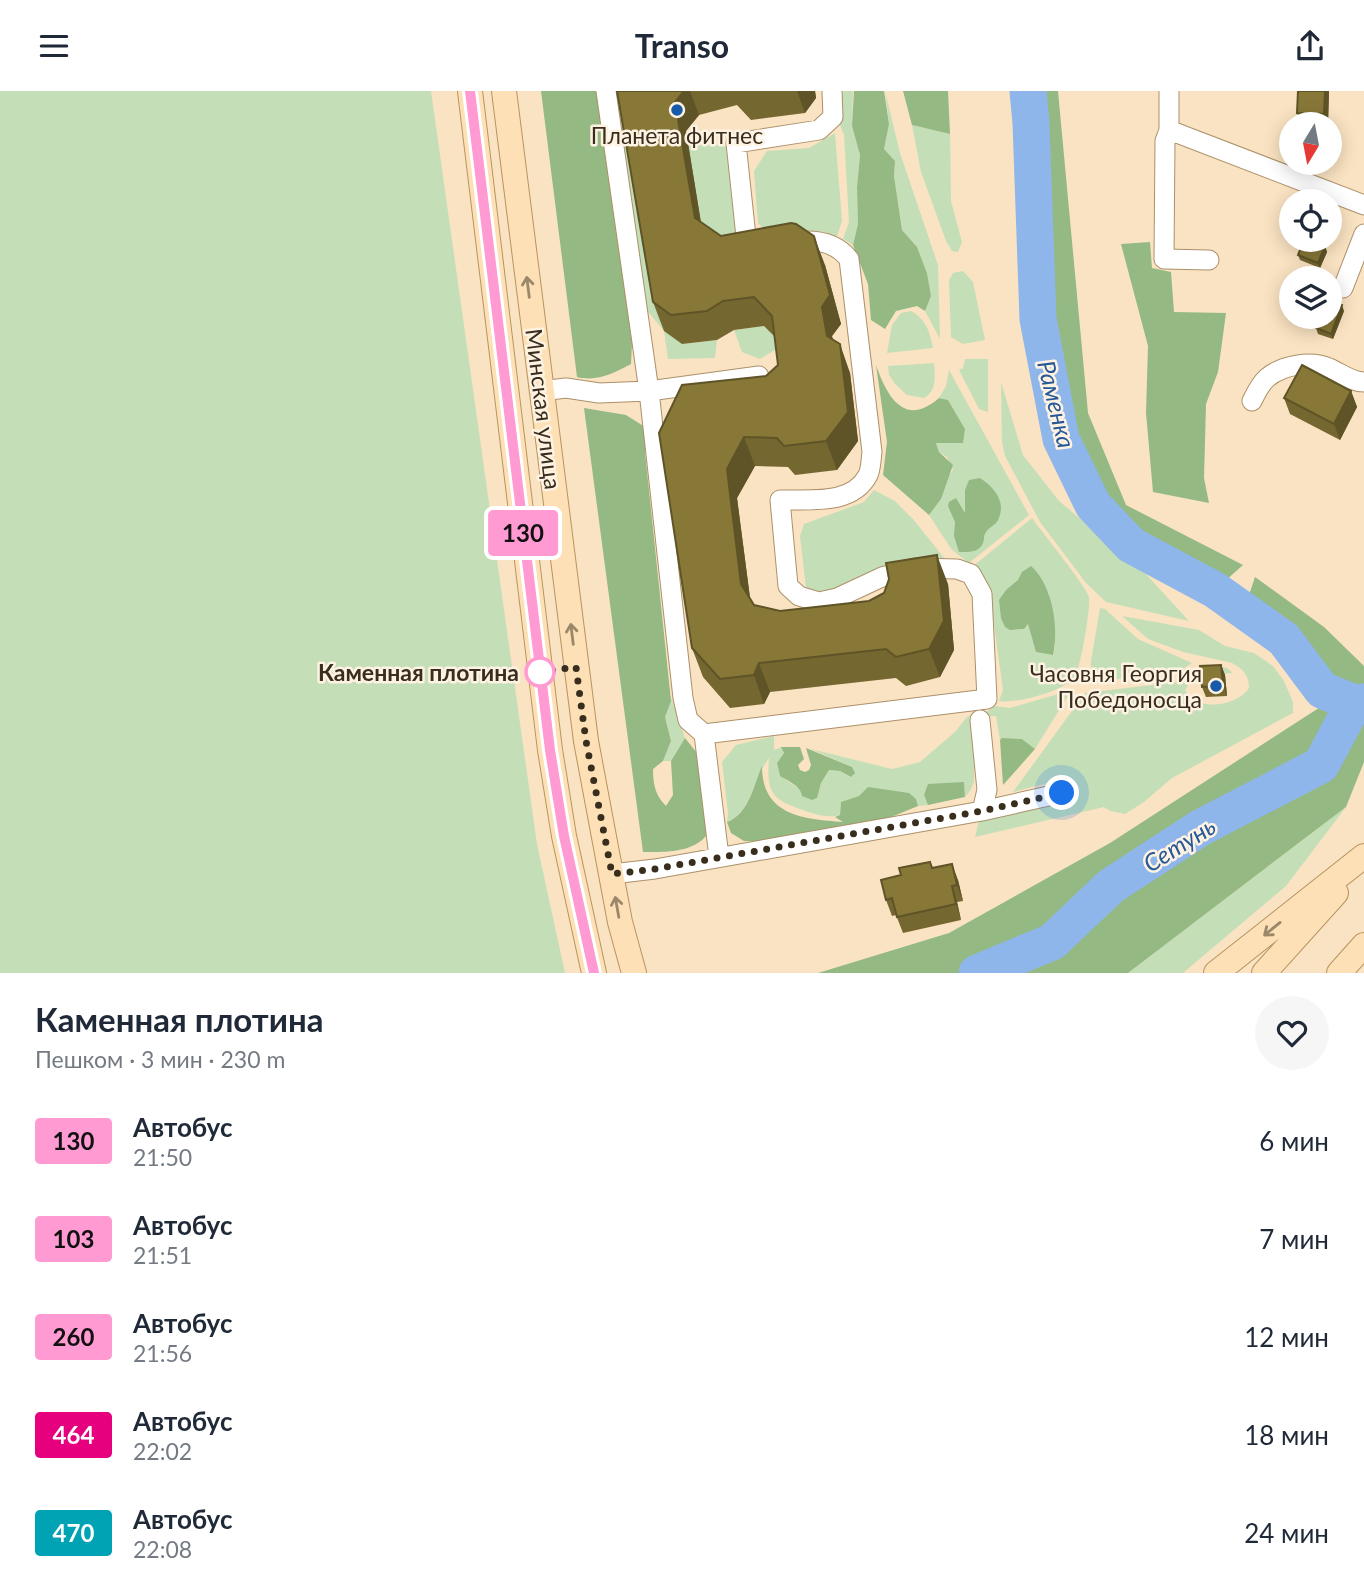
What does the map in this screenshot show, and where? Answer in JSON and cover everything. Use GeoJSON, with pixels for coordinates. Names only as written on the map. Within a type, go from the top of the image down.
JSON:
{"type":"FeatureCollection","features":[{"type":"Feature","properties":{"kind":"main road","name":"Минская улица"},"geometry":{"type":"LineString","coordinates":[[470,91],[550,750],[564,836],[593,973]]}},
{"type":"Feature","properties":{"kind":"main road","name":"Минская улица"},"geometry":{"type":"LineString","coordinates":[[504,91],[586,741],[620,922],[634,973]]}},
{"type":"Feature","properties":{"kind":"main road"},"geometry":{"type":"LineString","coordinates":[[1216,973],[1364,858]]}},
{"type":"Feature","properties":{"kind":"main road"},"geometry":{"type":"LineString","coordinates":[[1264,973],[1364,858]]}},
{"type":"Feature","properties":{"kind":"main road"},"geometry":{"type":"LineString","coordinates":[[1339,973],[1364,944]]}},
{"type":"Feature","properties":{"kind":"lane"},"geometry":{"type":"LineString","coordinates":[[606,91],[649,391],[683,698],[688,720],[704,734],[719,857]]}},
{"type":"Feature","properties":{"kind":"lane"},"geometry":{"type":"LineString","coordinates":[[704,734],[988,699],[982,594],[971,574],[957,569],[915,568],[882,577],[837,599],[819,602],[799,596],[788,586],[780,500],[840,498],[858,487],[869,473],[872,452],[849,259],[840,247],[811,240],[747,246],[736,143],[819,130],[832,117],[832,91]]}},
{"type":"Feature","properties":{"kind":"lane"},"geometry":{"type":"LineString","coordinates":[[1169,91],[1169,131],[1165,141],[1164,259],[1209,260]]}},
{"type":"Feature","properties":{"kind":"lane"},"geometry":{"type":"LineString","coordinates":[[1169,131],[1364,205]]}},
{"type":"Feature","properties":{"kind":"lane"},"geometry":{"type":"LineString","coordinates":[[1343,288],[1364,234]]}},
{"type":"Feature","properties":{"kind":"lane"},"geometry":{"type":"LineString","coordinates":[[1252,401],[1266,379],[1279,371],[1304,364],[1320,365],[1355,382],[1364,382]]}},
{"type":"Feature","properties":{"kind":"lane"},"geometry":{"type":"LineString","coordinates":[[541,391],[566,388],[599,393],[649,391],[759,376]]}},
{"type":"Feature","properties":{"kind":"lane"},"geometry":{"type":"LineString","coordinates":[[980,720],[988,790],[982,811]]}},
{"type":"Feature","properties":{"kind":"lane"},"geometry":{"type":"LineString","coordinates":[[612,874],[982,811],[1062,793]]}},
{"type":"Feature","properties":{"kind":"green space"},"geometry":{"type":"Polygon","coordinates":[[[0,91],[431,91],[537,844],[565,973],[0,973],[0,91]]]}},
{"type":"Feature","properties":{"kind":"green space"},"geometry":{"type":"Polygon","coordinates":[[[541,91],[596,91],[632,343],[631,364],[598,377],[577,377],[541,91]]]}},
{"type":"Feature","properties":{"kind":"green space"},"geometry":{"type":"Polygon","coordinates":[[[614,91],[622,91],[682,344],[717,340],[715,358],[668,359],[664,331],[644,307],[614,91]]]}},
{"type":"Feature","properties":{"kind":"green space"},"geometry":{"type":"Polygon","coordinates":[[[839,91],[853,91],[852,126],[860,155],[858,224],[853,245],[843,239],[849,222],[844,135],[839,122],[839,91]]]}},
{"type":"Feature","properties":{"kind":"green space"},"geometry":{"type":"Polygon","coordinates":[[[854,91],[884,91],[889,124],[884,149],[895,161],[894,176],[902,230],[917,247],[927,273],[931,296],[925,311],[917,306],[896,311],[885,329],[871,320],[868,284],[853,245],[858,224],[860,155],[852,126],[854,91]]]}},
{"type":"Feature","properties":{"kind":"green space"},"geometry":{"type":"Polygon","coordinates":[[[885,91],[900,153],[938,265],[940,339],[925,311],[931,296],[927,273],[917,247],[902,230],[894,176],[895,161],[884,149],[889,123],[885,91]]]}},
{"type":"Feature","properties":{"kind":"green space"},"geometry":{"type":"Polygon","coordinates":[[[903,91],[948,91],[950,134],[912,125],[903,91]]]}},
{"type":"Feature","properties":{"kind":"green space"},"geometry":{"type":"Polygon","coordinates":[[[1028,91],[1058,91],[1088,413],[1126,505],[1243,565],[1215,590],[1131,545],[1093,505],[1061,439],[1038,319],[1028,91]]]}},
{"type":"Feature","properties":{"kind":"green space"},"geometry":{"type":"Polygon","coordinates":[[[912,125],[950,134],[951,201],[962,242],[958,252],[952,251],[946,241],[921,172],[912,125]]]}},
{"type":"Feature","properties":{"kind":"green space"},"geometry":{"type":"Polygon","coordinates":[[[835,133],[842,221],[836,239],[810,230],[765,230],[758,223],[754,171],[767,151],[809,148],[835,133]]]}},
{"type":"Feature","properties":{"kind":"green space"},"geometry":{"type":"Polygon","coordinates":[[[687,139],[728,147],[737,236],[705,247],[687,139]]]}},
{"type":"Feature","properties":{"kind":"green space"},"geometry":{"type":"Polygon","coordinates":[[[1150,242],[1152,268],[1171,272],[1174,312],[1226,313],[1218,372],[1206,404],[1204,478],[1209,503],[1153,492],[1146,413],[1148,346],[1121,244],[1150,242]]]}},
{"type":"Feature","properties":{"kind":"green space"},"geometry":{"type":"Polygon","coordinates":[[[963,271],[973,282],[985,340],[963,344],[951,337],[949,280],[953,273],[963,271]]]}},
{"type":"Feature","properties":{"kind":"green space"},"geometry":{"type":"Polygon","coordinates":[[[911,311],[926,327],[933,348],[887,353],[892,325],[901,313],[911,311]]]}},
{"type":"Feature","properties":{"kind":"green space"},"geometry":{"type":"Polygon","coordinates":[[[764,326],[783,345],[760,359],[742,352],[734,330],[764,326]]]}},
{"type":"Feature","properties":{"kind":"green space"},"geometry":{"type":"Polygon","coordinates":[[[965,359],[988,359],[988,412],[979,409],[959,370],[963,368],[965,359]]]}},
{"type":"Feature","properties":{"kind":"green space"},"geometry":{"type":"Polygon","coordinates":[[[934,363],[933,387],[924,398],[907,395],[889,375],[888,366],[934,363]]]}},
{"type":"Feature","properties":{"kind":"green space"},"geometry":{"type":"Polygon","coordinates":[[[876,365],[886,388],[899,405],[916,410],[927,407],[939,398],[948,400],[965,429],[963,443],[936,443],[939,452],[953,465],[941,499],[929,515],[883,475],[887,442],[876,365]]]}},
{"type":"Feature","properties":{"kind":"green space"},"geometry":{"type":"Polygon","coordinates":[[[949,370],[1029,515],[969,563],[952,550],[929,515],[941,499],[946,480],[953,470],[947,457],[939,452],[936,443],[962,443],[965,429],[948,400],[939,398],[946,386],[949,370]],[[965,490],[965,514],[959,505],[956,529],[983,542],[985,533],[965,490]]]}},
{"type":"Feature","properties":{"kind":"green space"},"geometry":{"type":"Polygon","coordinates":[[[1001,382],[1023,455],[1059,501],[1144,572],[1189,621],[1106,602],[1086,583],[1040,522],[1005,456],[1002,442],[1001,382]]]}},
{"type":"Feature","properties":{"kind":"green space"},"geometry":{"type":"Polygon","coordinates":[[[584,408],[626,415],[645,427],[645,452],[671,701],[665,717],[671,741],[663,761],[653,769],[654,784],[659,798],[666,806],[673,795],[671,761],[685,738],[697,753],[707,835],[694,845],[678,850],[643,852],[584,408]]]}},
{"type":"Feature","properties":{"kind":"green space"},"geometry":{"type":"Polygon","coordinates":[[[980,478],[998,496],[1000,513],[997,522],[986,532],[979,549],[959,552],[949,502],[956,498],[965,513],[965,490],[969,480],[980,478]]]}},
{"type":"Feature","properties":{"kind":"green space"},"geometry":{"type":"Polygon","coordinates":[[[874,490],[895,501],[945,559],[900,560],[884,565],[869,578],[824,595],[806,588],[800,536],[804,524],[864,502],[874,490]]]}},
{"type":"Feature","properties":{"kind":"green space"},"geometry":{"type":"Polygon","coordinates":[[[1032,518],[1089,597],[1080,663],[1070,682],[1040,695],[999,701],[1003,690],[989,589],[983,576],[972,567],[1032,518]],[[1019,580],[1003,596],[1001,618],[1016,630],[1024,629],[1028,623],[1036,652],[1053,655],[1055,646],[1049,593],[1019,580]]]}},
{"type":"Feature","properties":{"kind":"green space"},"geometry":{"type":"Polygon","coordinates":[[[1031,566],[1045,584],[1052,607],[1055,632],[1053,655],[1036,652],[1028,624],[1024,629],[1010,630],[1005,627],[1001,618],[999,600],[1022,572],[1031,566]]]}},
{"type":"Feature","properties":{"kind":"green space"},"geometry":{"type":"Polygon","coordinates":[[[1255,577],[1324,627],[1364,666],[1364,762],[1346,807],[1128,973],[818,973],[949,933],[1110,843],[1325,704],[1240,622],[1255,577]]]}},
{"type":"Feature","properties":{"kind":"green space"},"geometry":{"type":"Polygon","coordinates":[[[1100,608],[1105,609],[1138,639],[1192,663],[1180,671],[1096,682],[1091,677],[1091,661],[1100,608]]]}},
{"type":"Feature","properties":{"kind":"green space"},"geometry":{"type":"Polygon","coordinates":[[[1122,616],[1199,630],[1225,646],[1254,653],[1273,666],[1284,681],[1293,702],[1293,713],[1172,778],[1125,814],[1104,807],[975,837],[980,816],[1076,795],[1071,777],[1013,792],[1085,693],[1177,682],[1213,666],[1227,668],[1233,673],[1205,675],[1191,680],[1185,690],[1190,697],[1206,704],[1226,703],[1249,688],[1245,673],[1232,663],[1183,652],[1148,639],[1122,616]]]}},
{"type":"Feature","properties":{"kind":"green space"},"geometry":{"type":"Polygon","coordinates":[[[1058,694],[1069,694],[1035,749],[1022,739],[1000,740],[996,716],[974,718],[974,782],[965,797],[964,783],[941,784],[924,795],[928,805],[918,806],[916,799],[882,790],[841,802],[840,815],[820,815],[787,804],[775,795],[769,781],[769,758],[742,811],[727,822],[722,762],[736,745],[774,736],[774,750],[781,747],[784,753],[777,763],[780,776],[801,790],[819,791],[829,770],[840,771],[850,777],[852,767],[811,749],[892,769],[920,762],[972,714],[985,713],[995,706],[1010,708],[1058,694]]]}},
{"type":"Feature","properties":{"kind":"green space"},"geometry":{"type":"Polygon","coordinates":[[[670,695],[685,738],[671,761],[663,761],[671,741],[665,717],[670,695]]]}},
{"type":"Feature","properties":{"kind":"green space"},"geometry":{"type":"Polygon","coordinates":[[[1022,739],[1035,749],[1003,785],[1000,740],[1022,739]]]}},
{"type":"Feature","properties":{"kind":"green space"},"geometry":{"type":"Polygon","coordinates":[[[781,747],[800,747],[804,759],[798,765],[800,770],[805,772],[811,765],[806,748],[852,767],[855,773],[851,777],[840,771],[829,770],[821,783],[817,798],[812,800],[802,796],[797,787],[780,776],[777,763],[784,753],[781,747]]]}},
{"type":"Feature","properties":{"kind":"green space"},"geometry":{"type":"Polygon","coordinates":[[[762,766],[769,795],[777,805],[800,816],[843,822],[835,817],[840,815],[841,802],[859,796],[868,787],[909,793],[916,799],[918,806],[891,817],[773,842],[744,841],[731,833],[727,822],[745,806],[762,766]]]}},
{"type":"Feature","properties":{"kind":"green space"},"geometry":{"type":"Polygon","coordinates":[[[964,782],[965,797],[928,805],[924,795],[928,784],[964,782]]]}},
{"type":"Feature","properties":{"kind":"green space"},"geometry":{"type":"Polygon","coordinates":[[[1346,807],[1286,886],[1183,973],[1128,973],[1346,807]]]}},
{"type":"Feature","properties":{"kind":"building"},"geometry":{"type":"Polygon","coordinates":[[[617,91],[684,91],[675,102],[695,218],[721,236],[796,224],[814,236],[830,295],[822,307],[827,336],[840,344],[848,412],[826,441],[784,446],[777,438],[744,437],[727,469],[741,584],[754,605],[780,611],[869,601],[884,593],[889,579],[886,563],[937,555],[944,621],[929,649],[896,657],[886,649],[759,663],[754,675],[720,679],[692,648],[659,433],[682,385],[766,376],[778,365],[772,316],[754,297],[723,301],[707,311],[671,315],[653,302],[617,91]]]}},
{"type":"Feature","properties":{"kind":"building"},"geometry":{"type":"Polygon","coordinates":[[[1298,91],[1325,91],[1324,112],[1297,112],[1298,91]]]}},
{"type":"Feature","properties":{"kind":"building"},"geometry":{"type":"Polygon","coordinates":[[[1299,252],[1323,252],[1318,263],[1298,255],[1299,252]]]}},
{"type":"Feature","properties":{"kind":"building"},"geometry":{"type":"Polygon","coordinates":[[[1318,329],[1333,329],[1331,334],[1318,329]]]}},
{"type":"Feature","properties":{"kind":"building"},"geometry":{"type":"Polygon","coordinates":[[[1302,365],[1351,391],[1334,424],[1284,398],[1302,365]]]}},
{"type":"Feature","properties":{"kind":"building"},"geometry":{"type":"Polygon","coordinates":[[[1221,665],[1223,685],[1202,687],[1200,666],[1221,665]]]}},
{"type":"Feature","properties":{"kind":"building"},"geometry":{"type":"Polygon","coordinates":[[[930,862],[932,868],[952,864],[957,885],[952,886],[956,904],[897,917],[892,898],[886,900],[881,880],[901,875],[899,868],[930,862]]]}},
{"type":"Feature","properties":{"kind":"waterway","name":"Раменка"},"geometry":{"type":"LineString","coordinates":[[1028,91],[1038,319],[1061,439],[1093,505],[1131,545],[1215,590],[1284,639],[1322,690],[1354,703]]}},
{"type":"Feature","properties":{"kind":"waterway","name":"Сетунь"},"geometry":{"type":"LineString","coordinates":[[977,973],[1052,942],[1111,886],[1200,828],[1321,765],[1354,703],[1364,702]]}},
{"type":"Feature","properties":{"kind":"bus line","name":"130"},"geometry":{"type":"LineString","coordinates":[[470,91],[550,750],[564,836],[594,973]]}},
{"type":"Feature","properties":{"kind":"place","name":"Планета фитнес"},"geometry":{"type":"Point","coordinates":[677,110]}},
{"type":"Feature","properties":{"kind":"place","name":"Каменная плотина"},"geometry":{"type":"Point","coordinates":[540,672]}},
{"type":"Feature","properties":{"kind":"place","name":"Часовня Георгия Победоносца"},"geometry":{"type":"Point","coordinates":[1216,686]}},
{"type":"Feature","properties":{"kind":"route"},"geometry":{"type":"LineString","coordinates":[[540,672],[576,667],[586,741],[612,874],[655,869],[982,811],[1062,793]]}}]}
